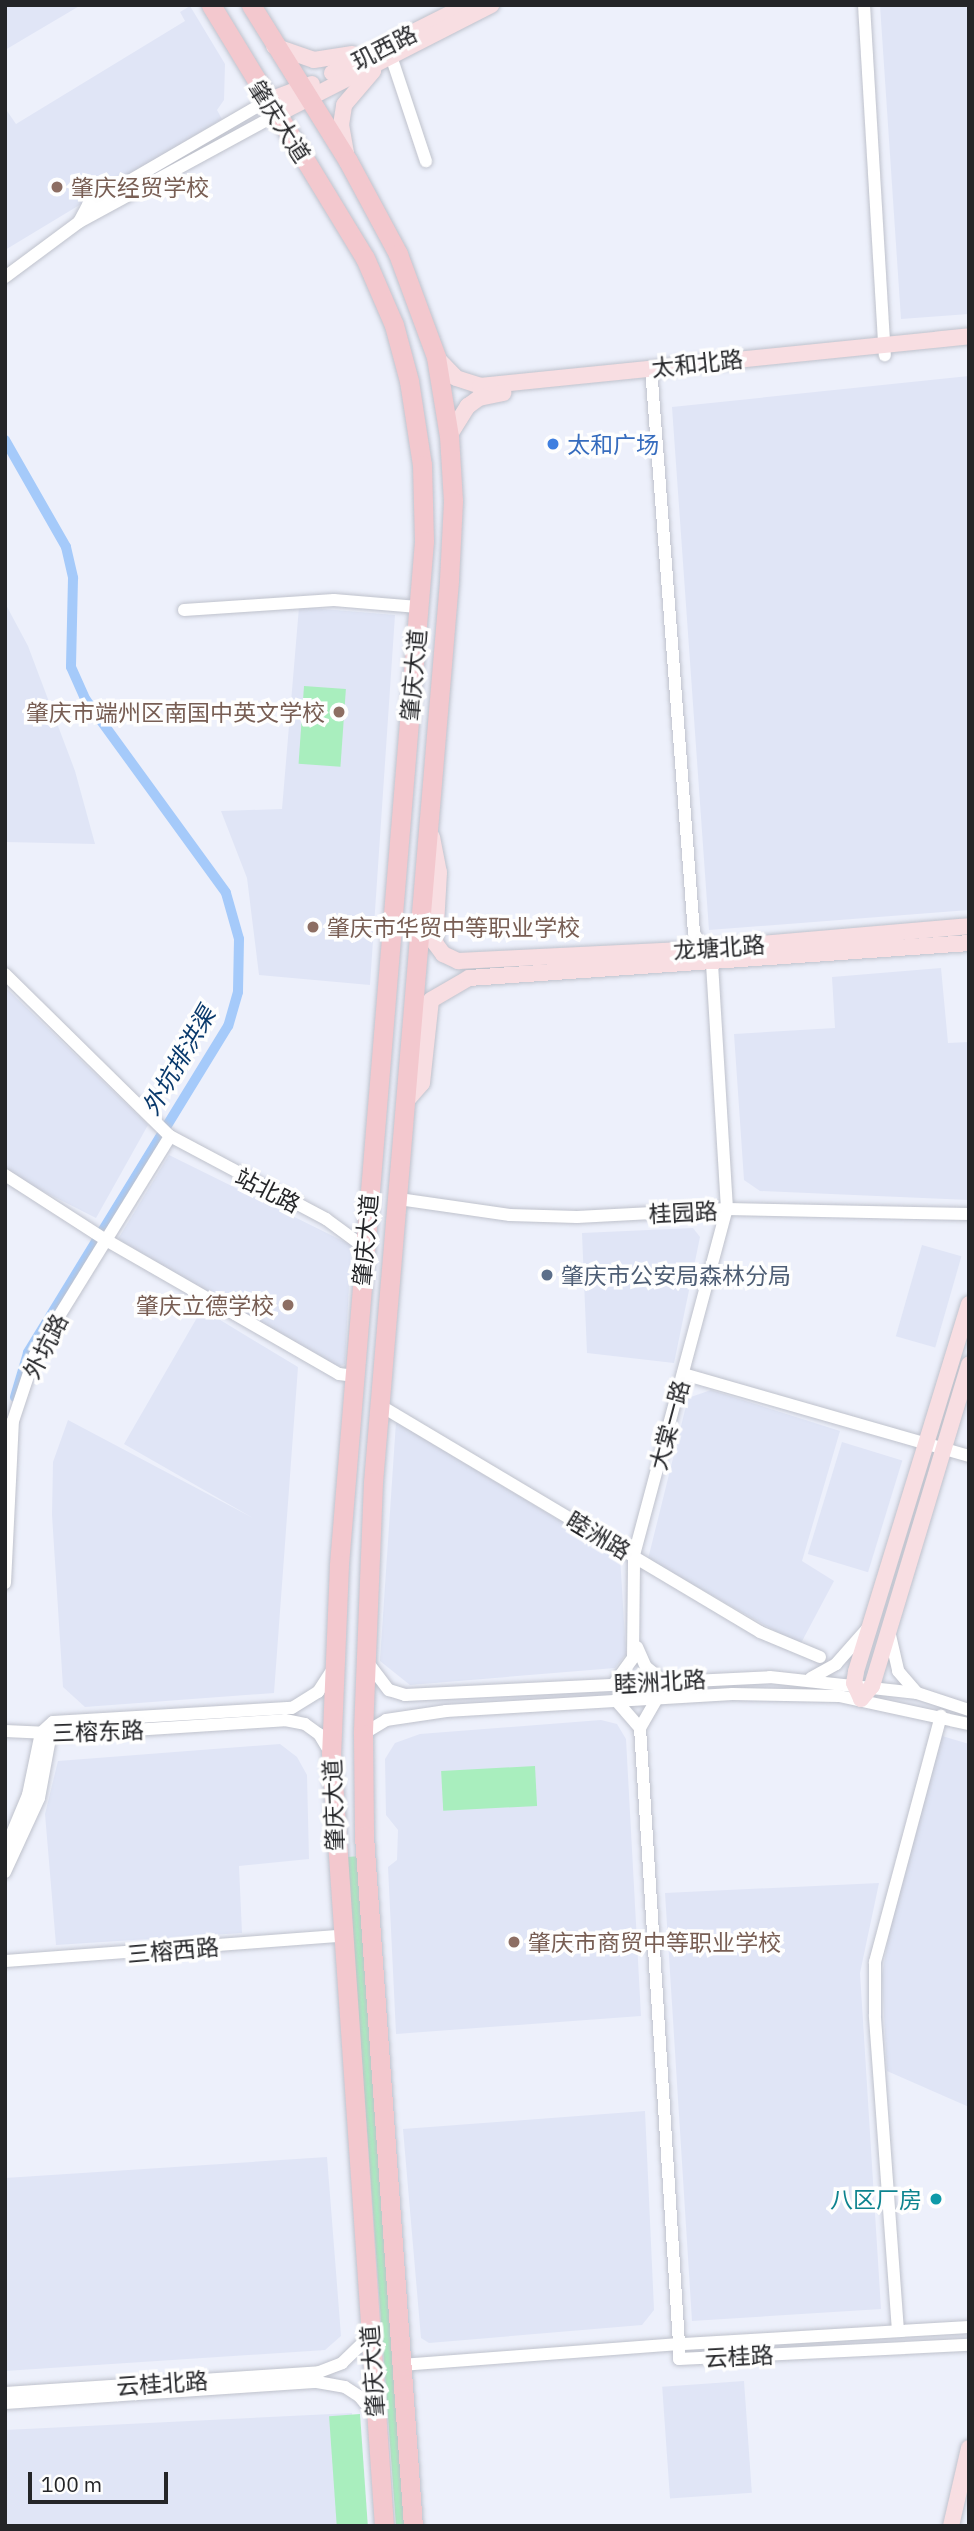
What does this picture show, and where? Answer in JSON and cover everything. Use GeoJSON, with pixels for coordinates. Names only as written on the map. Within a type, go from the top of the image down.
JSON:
{"type":"FeatureCollection","features":[{"type":"Feature","properties":{"kind":"highway","name":"肇庆大道"},"geometry":{"type":"LineString","coordinates":[[211,5],[271,108],[365,258],[394,325],[409,381],[422,465],[424,541],[364,1247],[333,1669],[331,1752],[334,1845],[384,2526]]}},
{"type":"Feature","properties":{"kind":"highway","name":"肇庆大道"},"geometry":{"type":"LineString","coordinates":[[251,5],[274,46],[348,161],[398,254],[436,358],[449,436],[453,501],[449,581],[381,1406],[365,1657],[363,1734],[364,1844],[413,2526]]}},
{"type":"Feature","properties":{"kind":"highway"},"geometry":{"type":"LineString","coordinates":[[400,824],[407,852],[402,913],[410,919],[422,915]]}},
{"type":"Feature","properties":{"kind":"highway"},"geometry":{"type":"LineString","coordinates":[[380,1056],[392,1057],[398,1068],[393,1138],[402,1165]]}},
{"type":"Feature","properties":{"kind":"highway"},"geometry":{"type":"LineString","coordinates":[[334,1845],[364,1844]]}},
{"type":"Feature","properties":{"kind":"main road","name":"玑西路"},"geometry":{"type":"LineString","coordinates":[[385,52],[467,5]]}},
{"type":"Feature","properties":{"kind":"main road"},"geometry":{"type":"LineString","coordinates":[[271,108],[385,52],[491,5]]}},
{"type":"Feature","properties":{"kind":"main road"},"geometry":{"type":"LineString","coordinates":[[274,46],[327,61],[385,52]]}},
{"type":"Feature","properties":{"kind":"main road"},"geometry":{"type":"LineString","coordinates":[[348,161],[341,125],[344,105],[385,52]]}},
{"type":"Feature","properties":{"kind":"main road","name":"太和北路"},"geometry":{"type":"LineString","coordinates":[[449,436],[468,407],[488,394],[652,373],[885,349],[969,336]]}},
{"type":"Feature","properties":{"kind":"main road","name":"太和北路"},"geometry":{"type":"LineString","coordinates":[[885,349],[969,347]]}},
{"type":"Feature","properties":{"kind":"main road","name":"太和北路"},"geometry":{"type":"LineString","coordinates":[[436,358],[456,378],[480,386],[652,373]]}},
{"type":"Feature","properties":{"kind":"main road"},"geometry":{"type":"LineString","coordinates":[[408,1099],[422,1083],[431,1000],[469,970],[443,954],[435,943],[439,872],[429,823]]}},
{"type":"Feature","properties":{"kind":"main road","name":"龙塘北路"},"geometry":{"type":"LineString","coordinates":[[708,956],[969,926]]}},
{"type":"Feature","properties":{"kind":"main road","name":"龙塘北路"},"geometry":{"type":"LineString","coordinates":[[469,970],[969,943]]}},
{"type":"Feature","properties":{"kind":"main road"},"geometry":{"type":"LineString","coordinates":[[969,1304],[854,1683],[861,1699],[872,1686],[969,1364]]}},
{"type":"Feature","properties":{"kind":"main road"},"geometry":{"type":"LineString","coordinates":[[951,2526],[969,2448]]}},
{"type":"Feature","properties":{"kind":"street"},"geometry":{"type":"LineString","coordinates":[[864,5],[885,349]]}},
{"type":"Feature","properties":{"kind":"street"},"geometry":{"type":"LineString","coordinates":[[385,52],[426,161]]}},
{"type":"Feature","properties":{"kind":"street"},"geometry":{"type":"LineString","coordinates":[[79,222],[88,205],[271,108]]}},
{"type":"Feature","properties":{"kind":"street"},"geometry":{"type":"LineString","coordinates":[[5,277],[79,222],[271,108]]}},
{"type":"Feature","properties":{"kind":"street","name":"大棠一路"},"geometry":{"type":"LineString","coordinates":[[636,1643],[634,1555],[727,1209],[708,956],[694,933],[652,373]]}},
{"type":"Feature","properties":{"kind":"street"},"geometry":{"type":"LineString","coordinates":[[184,610],[334,600],[418,607]]}},
{"type":"Feature","properties":{"kind":"street","name":"站北路"},"geometry":{"type":"LineString","coordinates":[[5,974],[170,1136],[326,1219],[364,1247]]}},
{"type":"Feature","properties":{"kind":"street","name":"外坑路"},"geometry":{"type":"LineString","coordinates":[[5,1583],[13,1421],[35,1355],[170,1136]]}},
{"type":"Feature","properties":{"kind":"street"},"geometry":{"type":"LineString","coordinates":[[5,1175],[106,1240],[339,1374],[355,1376]]}},
{"type":"Feature","properties":{"kind":"street","name":"桂园路"},"geometry":{"type":"LineString","coordinates":[[399,1199],[510,1215],[577,1217],[727,1209],[969,1214]]}},
{"type":"Feature","properties":{"kind":"street"},"geometry":{"type":"LineString","coordinates":[[683,1374],[969,1456]]}},
{"type":"Feature","properties":{"kind":"street","name":"睦洲路"},"geometry":{"type":"LineString","coordinates":[[381,1406],[760,1632],[820,1657]]}},
{"type":"Feature","properties":{"kind":"street"},"geometry":{"type":"LineString","coordinates":[[810,1679],[836,1664],[870,1626]]}},
{"type":"Feature","properties":{"kind":"street"},"geometry":{"type":"LineString","coordinates":[[890,1629],[894,1663],[917,1693]]}},
{"type":"Feature","properties":{"kind":"street"},"geometry":{"type":"LineString","coordinates":[[636,1643],[646,1667],[662,1680]]}},
{"type":"Feature","properties":{"kind":"street"},"geometry":{"type":"LineString","coordinates":[[614,1684],[628,1669],[636,1643]]}},
{"type":"Feature","properties":{"kind":"street","name":"睦洲北路"},"geometry":{"type":"LineString","coordinates":[[365,1657],[390,1690],[445,1695],[662,1680],[810,1679],[917,1693],[969,1710]]}},
{"type":"Feature","properties":{"kind":"street","name":"三榕东路"},"geometry":{"type":"LineString","coordinates":[[48,1730],[292,1708],[318,1692],[333,1669]]}},
{"type":"Feature","properties":{"kind":"street","name":"睦洲北路"},"geometry":{"type":"LineString","coordinates":[[363,1734],[386,1720],[446,1711],[658,1697],[775,1694],[861,1699],[969,1724]]}},
{"type":"Feature","properties":{"kind":"street"},"geometry":{"type":"LineString","coordinates":[[445,1695],[420,1702],[421,1708],[446,1711]]}},
{"type":"Feature","properties":{"kind":"street"},"geometry":{"type":"LineString","coordinates":[[401,2365],[678,2344],[640,1728],[658,1697]]}},
{"type":"Feature","properties":{"kind":"street"},"geometry":{"type":"LineString","coordinates":[[616,1700],[640,1728]]}},
{"type":"Feature","properties":{"kind":"street"},"geometry":{"type":"LineString","coordinates":[[898,2331],[875,2015],[875,1962],[941,1716]]}},
{"type":"Feature","properties":{"kind":"street","name":"三榕东路"},"geometry":{"type":"LineString","coordinates":[[48,1730],[285,1720],[305,1724],[319,1734],[331,1752]]}},
{"type":"Feature","properties":{"kind":"street"},"geometry":{"type":"LineString","coordinates":[[5,1731],[48,1730]]}},
{"type":"Feature","properties":{"kind":"street"},"geometry":{"type":"LineString","coordinates":[[5,1850],[28,1795],[48,1730]]}},
{"type":"Feature","properties":{"kind":"street"},"geometry":{"type":"LineString","coordinates":[[5,1872],[38,1797],[48,1730]]}},
{"type":"Feature","properties":{"kind":"street","name":"三榕西路"},"geometry":{"type":"LineString","coordinates":[[5,1961],[341,1936]]}},
{"type":"Feature","properties":{"kind":"street","name":"云桂路"},"geometry":{"type":"LineString","coordinates":[[966,2326],[678,2344],[679,2359],[969,2345]]}},
{"type":"Feature","properties":{"kind":"street"},"geometry":{"type":"LineString","coordinates":[[318,2377],[342,2363],[370,2336]]}},
{"type":"Feature","properties":{"kind":"street"},"geometry":{"type":"LineString","coordinates":[[949,2346],[969,2357]]}},
{"type":"Feature","properties":{"kind":"street"},"geometry":{"type":"LineString","coordinates":[[318,2377],[345,2387],[359,2396],[376,2416]]}},
{"type":"Feature","properties":{"kind":"street","name":"云桂北路"},"geometry":{"type":"LineString","coordinates":[[5,2393],[318,2377]]}},
{"type":"Feature","properties":{"kind":"street","name":"云桂北路"},"geometry":{"type":"LineString","coordinates":[[5,2403],[318,2377]]}},
{"type":"Feature","properties":{"kind":"shaded area"},"geometry":{"type":"Polygon","coordinates":[[[5,5],[81,5],[5,50],[5,5]]]}},
{"type":"Feature","properties":{"kind":"shaded area"},"geometry":{"type":"Polygon","coordinates":[[[880,5],[969,5],[969,314],[901,319],[880,5]]]}},
{"type":"Feature","properties":{"kind":"shaded area","name":"肇庆经贸学校"},"geometry":{"type":"Polygon","coordinates":[[[190,6],[225,64],[224,100],[217,110],[222,119],[5,250],[5,108],[16,124],[185,21],[180,12],[190,6]]]}},
{"type":"Feature","properties":{"kind":"shaded area"},"geometry":{"type":"Polygon","coordinates":[[[969,376],[969,910],[709,930],[672,407],[969,376]]]}},
{"type":"Feature","properties":{"kind":"shaded area"},"geometry":{"type":"Polygon","coordinates":[[[5,603],[28,646],[75,771],[95,844],[5,842],[5,603]]]}},
{"type":"Feature","properties":{"kind":"shaded area"},"geometry":{"type":"Polygon","coordinates":[[[299,607],[395,615],[370,985],[259,975],[247,878],[221,811],[282,809],[299,607]]]}},
{"type":"Feature","properties":{"kind":"shaded area"},"geometry":{"type":"Polygon","coordinates":[[[941,968],[948,1043],[969,1042],[969,1200],[760,1191],[744,1180],[734,1034],[835,1028],[832,977],[941,968]]]}},
{"type":"Feature","properties":{"kind":"shaded area"},"geometry":{"type":"Polygon","coordinates":[[[5,987],[148,1125],[96,1218],[5,1172],[5,987]]]}},
{"type":"Feature","properties":{"kind":"shaded area","name":"肇庆立德学校"},"geometry":{"type":"Polygon","coordinates":[[[169,1155],[351,1245],[345,1364],[334,1368],[118,1239],[169,1155]]]}},
{"type":"Feature","properties":{"kind":"shaded area"},"geometry":{"type":"Polygon","coordinates":[[[693,1228],[700,1237],[674,1363],[587,1353],[582,1233],[693,1228]]]}},
{"type":"Feature","properties":{"kind":"shaded area"},"geometry":{"type":"Polygon","coordinates":[[[922,1245],[961,1256],[935,1348],[896,1336],[922,1245]]]}},
{"type":"Feature","properties":{"kind":"shaded area"},"geometry":{"type":"Polygon","coordinates":[[[202,1309],[298,1367],[274,1693],[85,1707],[63,1687],[52,1515],[53,1462],[68,1420],[253,1518],[124,1444],[202,1309]]]}},
{"type":"Feature","properties":{"kind":"shaded area"},"geometry":{"type":"Polygon","coordinates":[[[711,1390],[840,1431],[802,1561],[834,1581],[800,1645],[648,1559],[688,1398],[711,1390]]]}},
{"type":"Feature","properties":{"kind":"shaded area"},"geometry":{"type":"Polygon","coordinates":[[[396,1422],[620,1557],[626,1654],[615,1668],[410,1685],[380,1661],[396,1422]]]}},
{"type":"Feature","properties":{"kind":"shaded area"},"geometry":{"type":"Polygon","coordinates":[[[842,1442],[902,1460],[868,1572],[808,1554],[842,1442]]]}},
{"type":"Feature","properties":{"kind":"shaded area","name":"肇庆市商贸中等职业学校"},"geometry":{"type":"Polygon","coordinates":[[[601,1720],[617,1724],[626,1739],[641,2016],[396,2034],[388,1867],[397,1860],[398,1830],[386,1815],[385,1759],[395,1743],[420,1734],[601,1720]]]}},
{"type":"Feature","properties":{"kind":"shaded area"},"geometry":{"type":"Polygon","coordinates":[[[942,1736],[969,1744],[969,2107],[887,2071],[882,1976],[891,1921],[942,1736]]]}},
{"type":"Feature","properties":{"kind":"shaded area"},"geometry":{"type":"Polygon","coordinates":[[[280,1744],[297,1757],[307,1775],[309,1859],[239,1866],[242,1933],[56,1945],[45,1814],[58,1761],[280,1744]]]}},
{"type":"Feature","properties":{"kind":"shaded area"},"geometry":{"type":"Polygon","coordinates":[[[879,1883],[860,1973],[881,2309],[692,2321],[665,1893],[879,1883]]]}},
{"type":"Feature","properties":{"kind":"shaded area"},"geometry":{"type":"Polygon","coordinates":[[[645,2111],[654,2310],[642,2325],[429,2343],[421,2338],[403,2129],[645,2111]]]}},
{"type":"Feature","properties":{"kind":"shaded area"},"geometry":{"type":"Polygon","coordinates":[[[327,2157],[341,2336],[325,2350],[5,2371],[5,2178],[327,2157]]]}},
{"type":"Feature","properties":{"kind":"shaded area"},"geometry":{"type":"Polygon","coordinates":[[[744,2381],[752,2493],[670,2498],[662,2387],[744,2381]]]}},
{"type":"Feature","properties":{"kind":"shaded area"},"geometry":{"type":"Polygon","coordinates":[[[352,2413],[360,2526],[5,2526],[5,2430],[352,2413]]]}},
{"type":"Feature","properties":{"kind":"green space"},"geometry":{"type":"Polygon","coordinates":[[[304,686],[346,689],[340,767],[299,764],[304,686]]]}},
{"type":"Feature","properties":{"kind":"green space"},"geometry":{"type":"Polygon","coordinates":[[[535,1766],[537,1806],[443,1811],[441,1771],[535,1766]]]}},
{"type":"Feature","properties":{"kind":"green space"},"geometry":{"type":"Polygon","coordinates":[[[361,1856],[408,2526],[396,2526],[347,1857],[361,1856]]]}},
{"type":"Feature","properties":{"kind":"green space"},"geometry":{"type":"Polygon","coordinates":[[[360,2414],[368,2526],[337,2526],[329,2416],[360,2414]]]}},
{"type":"Feature","properties":{"kind":"waterway","name":"外坑排洪渠"},"geometry":{"type":"LineString","coordinates":[[5,440],[66,547],[73,578],[71,667],[86,700],[226,893],[239,939],[238,992],[228,1026],[28,1353],[15,1397]]}},
{"type":"Feature","properties":{"kind":"place","name":"肇庆经贸学校"},"geometry":{"type":"Point","coordinates":[57,187]}},
{"type":"Feature","properties":{"kind":"place","name":"太和广场"},"geometry":{"type":"Point","coordinates":[553,444]}},
{"type":"Feature","properties":{"kind":"place","name":"肇庆市端州区南国中英文学校"},"geometry":{"type":"Point","coordinates":[339,712]}},
{"type":"Feature","properties":{"kind":"place","name":"肇庆市华贸中等职业学校"},"geometry":{"type":"Point","coordinates":[313,927]}},
{"type":"Feature","properties":{"kind":"place","name":"肇庆市公安局森林分局"},"geometry":{"type":"Point","coordinates":[547,1275]}},
{"type":"Feature","properties":{"kind":"place","name":"肇庆立德学校"},"geometry":{"type":"Point","coordinates":[288,1305]}},
{"type":"Feature","properties":{"kind":"place","name":"肇庆市商贸中等职业学校"},"geometry":{"type":"Point","coordinates":[514,1942]}},
{"type":"Feature","properties":{"kind":"place","name":"八区厂房"},"geometry":{"type":"Point","coordinates":[936,2199]}}]}
